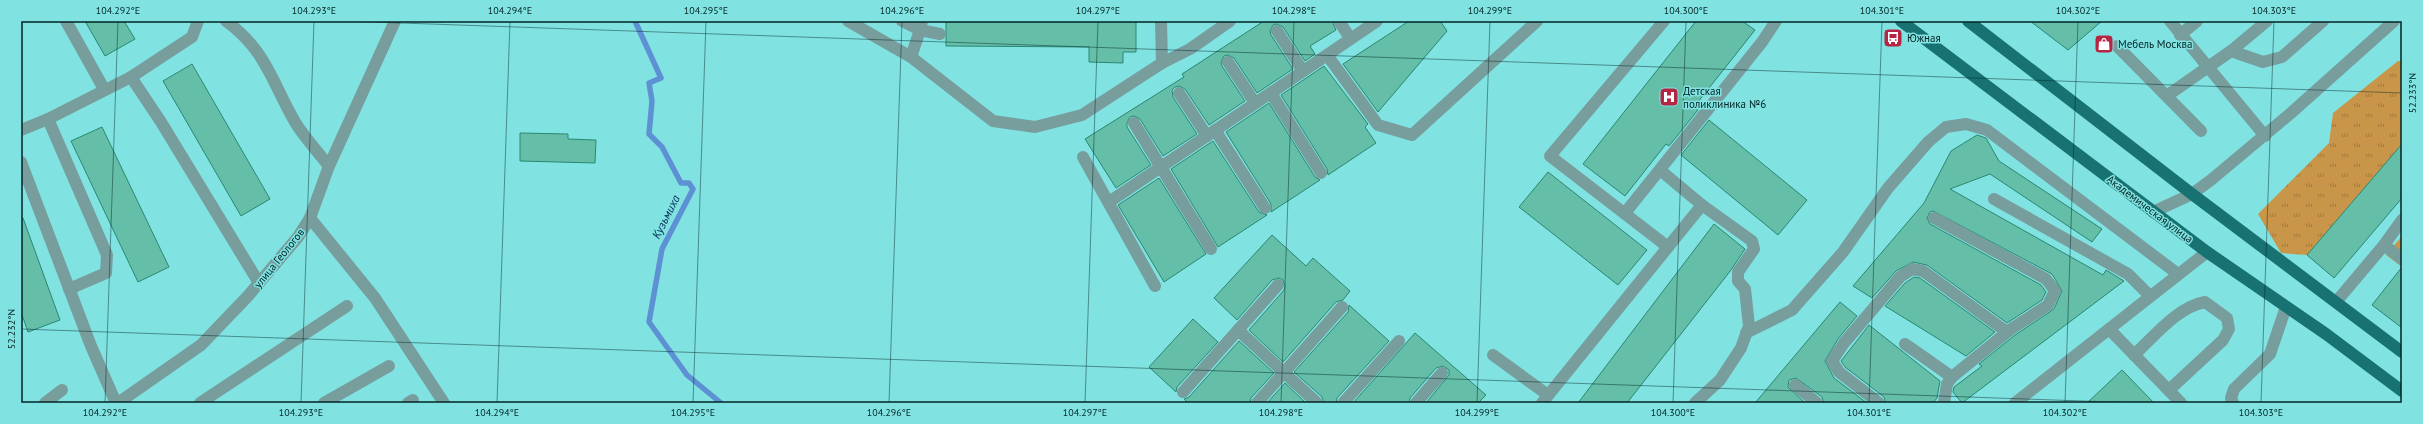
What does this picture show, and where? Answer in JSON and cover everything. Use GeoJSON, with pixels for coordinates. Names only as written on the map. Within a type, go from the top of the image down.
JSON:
{"type":"FeatureCollection","features":[{"type":"Feature","properties":{"kind":"main road","name":"Академическая улица"},"geometry":{"type":"LineString","coordinates":[[1901,21],[2207,252],[2402,391]]}},
{"type":"Feature","properties":{"kind":"main road"},"geometry":{"type":"LineString","coordinates":[[1968,21],[2192,194],[2402,352]]}},
{"type":"Feature","properties":{"kind":"street"},"geometry":{"type":"LineString","coordinates":[[66,21],[104,89]]}},
{"type":"Feature","properties":{"kind":"street"},"geometry":{"type":"LineString","coordinates":[[21,130],[48,119],[130,77],[192,37],[198,21]]}},
{"type":"Feature","properties":{"kind":"street"},"geometry":{"type":"LineString","coordinates":[[226,21],[244,34],[259,52],[295,123],[329,166]]}},
{"type":"Feature","properties":{"kind":"street","name":"улица Геологов"},"geometry":{"type":"LineString","coordinates":[[117,403],[201,345],[259,283],[298,238],[310,218],[329,166],[395,21]]}},
{"type":"Feature","properties":{"kind":"street"},"geometry":{"type":"LineString","coordinates":[[848,21],[911,57],[993,121],[1035,127],[1082,115],[1162,63],[1190,49],[1230,21]]}},
{"type":"Feature","properties":{"kind":"street"},"geometry":{"type":"LineString","coordinates":[[902,21],[921,25],[940,34]]}},
{"type":"Feature","properties":{"kind":"street"},"geometry":{"type":"LineString","coordinates":[[1161,21],[1162,63]]}},
{"type":"Feature","properties":{"kind":"street"},"geometry":{"type":"LineString","coordinates":[[1339,21],[1350,38]]}},
{"type":"Feature","properties":{"kind":"street"},"geometry":{"type":"LineString","coordinates":[[1109,202],[1377,21]]}},
{"type":"Feature","properties":{"kind":"street"},"geometry":{"type":"LineString","coordinates":[[1664,21],[1550,156],[1668,247]]}},
{"type":"Feature","properties":{"kind":"street"},"geometry":{"type":"LineString","coordinates":[[2170,21],[2180,35],[2209,66],[2265,136]]}},
{"type":"Feature","properties":{"kind":"street"},"geometry":{"type":"LineString","coordinates":[[2180,35],[2197,21]]}},
{"type":"Feature","properties":{"kind":"street"},"geometry":{"type":"LineString","coordinates":[[2168,95],[2232,51],[2267,21]]}},
{"type":"Feature","properties":{"kind":"street"},"geometry":{"type":"LineString","coordinates":[[2232,51],[2263,62],[2282,57],[2323,21]]}},
{"type":"Feature","properties":{"kind":"street"},"geometry":{"type":"LineString","coordinates":[[2153,212],[2192,194],[2265,136],[2394,21]]}},
{"type":"Feature","properties":{"kind":"street"},"geometry":{"type":"LineString","coordinates":[[1624,213],[1762,42],[1774,22]]}},
{"type":"Feature","properties":{"kind":"street"},"geometry":{"type":"LineString","coordinates":[[1327,55],[1378,125],[1412,135],[1530,23]]}},
{"type":"Feature","properties":{"kind":"street"},"geometry":{"type":"LineString","coordinates":[[911,57],[921,25]]}},
{"type":"Feature","properties":{"kind":"street"},"geometry":{"type":"LineString","coordinates":[[1277,31],[1304,71]]}},
{"type":"Feature","properties":{"kind":"street"},"geometry":{"type":"LineString","coordinates":[[2117,46],[2168,95],[2201,131]]}},
{"type":"Feature","properties":{"kind":"street"},"geometry":{"type":"LineString","coordinates":[[1228,62],[1255,103]]}},
{"type":"Feature","properties":{"kind":"street"},"geometry":{"type":"LineString","coordinates":[[130,77],[161,122],[259,283]]}},
{"type":"Feature","properties":{"kind":"street"},"geometry":{"type":"LineString","coordinates":[[1179,93],[1211,133],[1265,208]]}},
{"type":"Feature","properties":{"kind":"street"},"geometry":{"type":"LineString","coordinates":[[1271,93],[1321,173]]}},
{"type":"Feature","properties":{"kind":"street"},"geometry":{"type":"LineString","coordinates":[[48,119],[107,255],[108,263],[106,273],[70,289]]}},
{"type":"Feature","properties":{"kind":"street"},"geometry":{"type":"LineString","coordinates":[[1134,123],[1211,249]]}},
{"type":"Feature","properties":{"kind":"street"},"geometry":{"type":"LineString","coordinates":[[1746,333],[1792,310],[1843,252],[1888,188],[1928,142],[1946,127],[1966,124],[1987,130],[2178,274]]}},
{"type":"Feature","properties":{"kind":"street"},"geometry":{"type":"LineString","coordinates":[[1084,157],[1155,286]]}},
{"type":"Feature","properties":{"kind":"street"},"geometry":{"type":"LineString","coordinates":[[21,162],[70,289],[117,403]]}},
{"type":"Feature","properties":{"kind":"street"},"geometry":{"type":"LineString","coordinates":[[1660,170],[1702,205],[1752,241],[1754,249],[1738,272],[1738,281],[1745,289],[1749,326],[1741,348],[1720,380],[1695,403]]}},
{"type":"Feature","properties":{"kind":"street"},"geometry":{"type":"LineString","coordinates":[[1994,199],[2128,274],[2150,296]]}},
{"type":"Feature","properties":{"kind":"street"},"geometry":{"type":"LineString","coordinates":[[1493,355],[1545,399],[1702,205]]}},
{"type":"Feature","properties":{"kind":"street"},"geometry":{"type":"LineString","coordinates":[[310,218],[375,298],[444,403]]}},
{"type":"Feature","properties":{"kind":"street"},"geometry":{"type":"LineString","coordinates":[[1934,218],[2046,279],[2055,291],[2048,305],[2007,332],[1952,377],[1946,384],[1944,403]]}},
{"type":"Feature","properties":{"kind":"street"},"geometry":{"type":"LineString","coordinates":[[2336,302],[2384,245],[2402,220]]}},
{"type":"Feature","properties":{"kind":"street"},"geometry":{"type":"LineString","coordinates":[[2384,245],[2402,259]]}},
{"type":"Feature","properties":{"kind":"street"},"geometry":{"type":"LineString","coordinates":[[2021,401],[2150,296],[2207,252]]}},
{"type":"Feature","properties":{"kind":"street"},"geometry":{"type":"LineString","coordinates":[[1879,403],[1839,372],[1832,361],[1844,343],[1900,277],[1912,269],[1923,271],[2007,332]]}},
{"type":"Feature","properties":{"kind":"street"},"geometry":{"type":"LineString","coordinates":[[1183,392],[1278,285]]}},
{"type":"Feature","properties":{"kind":"street"},"geometry":{"type":"LineString","coordinates":[[2134,355],[2183,311],[2195,304],[2205,302],[2227,318],[2229,330],[2223,340],[2169,390]]}},
{"type":"Feature","properties":{"kind":"street"},"geometry":{"type":"LineString","coordinates":[[200,403],[347,306]]}},
{"type":"Feature","properties":{"kind":"street"},"geometry":{"type":"LineString","coordinates":[[1257,403],[1342,307]]}},
{"type":"Feature","properties":{"kind":"street"},"geometry":{"type":"LineString","coordinates":[[2233,403],[2230,398],[2234,389],[2270,354],[2286,307]]}},
{"type":"Feature","properties":{"kind":"street"},"geometry":{"type":"LineString","coordinates":[[2109,329],[2181,403]]}},
{"type":"Feature","properties":{"kind":"street"},"geometry":{"type":"LineString","coordinates":[[1238,330],[1317,403]]}},
{"type":"Feature","properties":{"kind":"street"},"geometry":{"type":"LineString","coordinates":[[1343,403],[1399,341]]}},
{"type":"Feature","properties":{"kind":"street"},"geometry":{"type":"LineString","coordinates":[[1905,344],[1952,377]]}},
{"type":"Feature","properties":{"kind":"street"},"geometry":{"type":"LineString","coordinates":[[324,403],[389,366]]}},
{"type":"Feature","properties":{"kind":"street"},"geometry":{"type":"LineString","coordinates":[[1416,403],[1442,373]]}},
{"type":"Feature","properties":{"kind":"street"},"geometry":{"type":"LineString","coordinates":[[1795,385],[1817,403]]}},
{"type":"Feature","properties":{"kind":"street"},"geometry":{"type":"LineString","coordinates":[[45,403],[62,390]]}},
{"type":"Feature","properties":{"kind":"green space"},"geometry":{"type":"Polygon","coordinates":[[[2398,61],[2402,61],[2402,144],[2307,255],[2281,253],[2258,214],[2329,143],[2333,113],[2398,61]]]}},
{"type":"Feature","properties":{"kind":"green space"},"geometry":{"type":"Polygon","coordinates":[[[2402,236],[2402,267],[2386,255],[2402,236]]]}},
{"type":"Feature","properties":{"kind":"building"},"geometry":{"type":"Polygon","coordinates":[[[85,21],[124,21],[135,39],[105,56],[85,21]]]}},
{"type":"Feature","properties":{"kind":"building"},"geometry":{"type":"Polygon","coordinates":[[[946,21],[1136,21],[1136,52],[1123,52],[1123,63],[1089,62],[1089,47],[946,46],[946,21]]]}},
{"type":"Feature","properties":{"kind":"building"},"geometry":{"type":"Polygon","coordinates":[[[1264,21],[1332,21],[1336,30],[1310,46],[1315,54],[1305,61],[1283,27],[1277,24],[1273,25],[1270,31],[1271,35],[1293,69],[1257,93],[1234,58],[1228,55],[1224,56],[1221,62],[1222,66],[1245,101],[1209,125],[1185,89],[1179,86],[1175,87],[1172,90],[1173,97],[1197,134],[1163,156],[1140,119],[1134,116],[1130,117],[1127,127],[1151,165],[1116,188],[1085,139],[1184,77],[1182,74],[1264,21]]]}},
{"type":"Feature","properties":{"kind":"building"},"geometry":{"type":"Polygon","coordinates":[[[1409,21],[1440,21],[1447,31],[1378,112],[1343,64],[1409,21]]]}},
{"type":"Feature","properties":{"kind":"building","name":"Детская поликлиника №6"},"geometry":{"type":"Polygon","coordinates":[[[1696,21],[1742,21],[1755,30],[1694,107],[1698,110],[1669,146],[1666,144],[1625,196],[1583,164],[1696,21]]]}},
{"type":"Feature","properties":{"kind":"building"},"geometry":{"type":"Polygon","coordinates":[[[2030,21],[2102,21],[2068,50],[2030,21]]]}},
{"type":"Feature","properties":{"kind":"building"},"geometry":{"type":"Polygon","coordinates":[[[192,64],[270,199],[241,216],[163,81],[192,64]]]}},
{"type":"Feature","properties":{"kind":"building"},"geometry":{"type":"Polygon","coordinates":[[[1324,66],[1368,124],[1365,127],[1376,143],[1328,175],[1327,169],[1281,95],[1324,66]]]}},
{"type":"Feature","properties":{"kind":"building"},"geometry":{"type":"Polygon","coordinates":[[[1269,103],[1315,177],[1320,180],[1271,212],[1271,204],[1226,132],[1269,103]]]}},
{"type":"Feature","properties":{"kind":"building"},"geometry":{"type":"Polygon","coordinates":[[[1709,120],[1807,200],[1778,235],[1681,155],[1709,120]]]}},
{"type":"Feature","properties":{"kind":"building"},"geometry":{"type":"Polygon","coordinates":[[[102,127],[169,267],[138,282],[71,141],[102,127]]]}},
{"type":"Feature","properties":{"kind":"building"},"geometry":{"type":"Polygon","coordinates":[[[520,133],[568,134],[568,139],[596,140],[595,163],[520,161],[520,133]]]}},
{"type":"Feature","properties":{"kind":"building"},"geometry":{"type":"Polygon","coordinates":[[[1977,135],[1986,138],[1999,161],[2102,229],[2092,242],[1990,174],[1950,189],[2103,275],[2106,270],[2124,281],[1962,403],[1953,392],[1954,387],[1982,366],[1979,364],[2015,335],[2054,309],[2062,291],[2052,274],[1933,211],[1930,212],[1927,218],[1930,224],[2041,285],[2046,292],[2042,300],[2007,323],[1927,265],[1913,262],[1896,271],[1872,298],[1853,286],[1924,203],[1951,151],[1977,135]]]}},
{"type":"Feature","properties":{"kind":"building"},"geometry":{"type":"Polygon","coordinates":[[[1213,141],[1259,212],[1267,215],[1218,247],[1171,169],[1213,141]]]}},
{"type":"Feature","properties":{"kind":"building"},"geometry":{"type":"Polygon","coordinates":[[[2402,144],[2402,198],[2334,278],[2307,255],[2402,144]]]}},
{"type":"Feature","properties":{"kind":"building"},"geometry":{"type":"Polygon","coordinates":[[[1548,172],[1647,250],[1618,285],[1519,207],[1548,172]]]}},
{"type":"Feature","properties":{"kind":"building"},"geometry":{"type":"Polygon","coordinates":[[[1159,178],[1206,254],[1164,282],[1118,205],[1159,178]]]}},
{"type":"Feature","properties":{"kind":"building"},"geometry":{"type":"Polygon","coordinates":[[[23,218],[60,320],[28,332],[21,312],[21,219],[23,218]]]}},
{"type":"Feature","properties":{"kind":"building"},"geometry":{"type":"Polygon","coordinates":[[[1714,224],[1745,249],[1731,270],[1627,403],[1578,403],[1714,224]]]}},
{"type":"Feature","properties":{"kind":"building"},"geometry":{"type":"Polygon","coordinates":[[[1272,235],[1306,266],[1313,258],[1350,291],[1343,300],[1336,302],[1283,362],[1249,330],[1284,290],[1285,286],[1283,280],[1279,278],[1272,280],[1237,320],[1214,298],[1272,235]]]}},
{"type":"Feature","properties":{"kind":"building"},"geometry":{"type":"Polygon","coordinates":[[[2402,267],[2402,328],[2372,305],[2402,267]]]}},
{"type":"Feature","properties":{"kind":"building"},"geometry":{"type":"Polygon","coordinates":[[[1914,277],[1920,278],[1995,332],[1966,356],[1885,306],[1905,283],[1914,277]]]}},
{"type":"Feature","properties":{"kind":"building"},"geometry":{"type":"Polygon","coordinates":[[[1840,302],[1857,316],[1838,339],[1825,361],[1834,378],[1867,403],[1824,403],[1822,397],[1796,378],[1789,380],[1788,387],[1805,403],[1755,403],[1840,302]]]}},
{"type":"Feature","properties":{"kind":"building"},"geometry":{"type":"Polygon","coordinates":[[[1349,305],[1389,341],[1337,398],[1336,403],[1324,403],[1322,397],[1294,372],[1348,312],[1349,305]]]}},
{"type":"Feature","properties":{"kind":"building"},"geometry":{"type":"Polygon","coordinates":[[[1193,319],[1218,342],[1177,387],[1176,392],[1149,367],[1193,319]]]}},
{"type":"Feature","properties":{"kind":"building"},"geometry":{"type":"Polygon","coordinates":[[[1869,325],[1940,381],[1937,398],[1933,403],[1886,403],[1884,397],[1845,367],[1841,361],[1869,325]]]}},
{"type":"Feature","properties":{"kind":"building"},"geometry":{"type":"Polygon","coordinates":[[[1415,333],[1486,395],[1478,403],[1426,403],[1449,375],[1449,370],[1443,366],[1436,368],[1410,398],[1409,403],[1353,403],[1415,333]]]}},
{"type":"Feature","properties":{"kind":"building"},"geometry":{"type":"Polygon","coordinates":[[[1239,341],[1274,373],[1251,398],[1250,403],[1188,403],[1184,399],[1189,397],[1239,341]]]}},
{"type":"Feature","properties":{"kind":"building"},"geometry":{"type":"Polygon","coordinates":[[[2122,370],[2154,403],[2087,403],[2122,370]]]}},
{"type":"Feature","properties":{"kind":"building"},"geometry":{"type":"Polygon","coordinates":[[[1285,383],[1306,403],[1267,403],[1285,383]]]}},
{"type":"Feature","properties":{"kind":"waterway","name":"Кузьмиха"},"geometry":{"type":"LineString","coordinates":[[635,21],[661,78],[649,83],[652,101],[649,134],[662,147],[681,183],[689,183],[693,189],[662,249],[649,322],[687,375],[721,403]]}},
{"type":"Feature","properties":{"kind":"place","name":"Южная"},"geometry":{"type":"Point","coordinates":[1893,38]}},
{"type":"Feature","properties":{"kind":"place","name":"Мебель Москва"},"geometry":{"type":"Point","coordinates":[2104,44]}},
{"type":"Feature","properties":{"kind":"place","name":"Детская поликлиника №6"},"geometry":{"type":"Point","coordinates":[1669,97]}}]}
